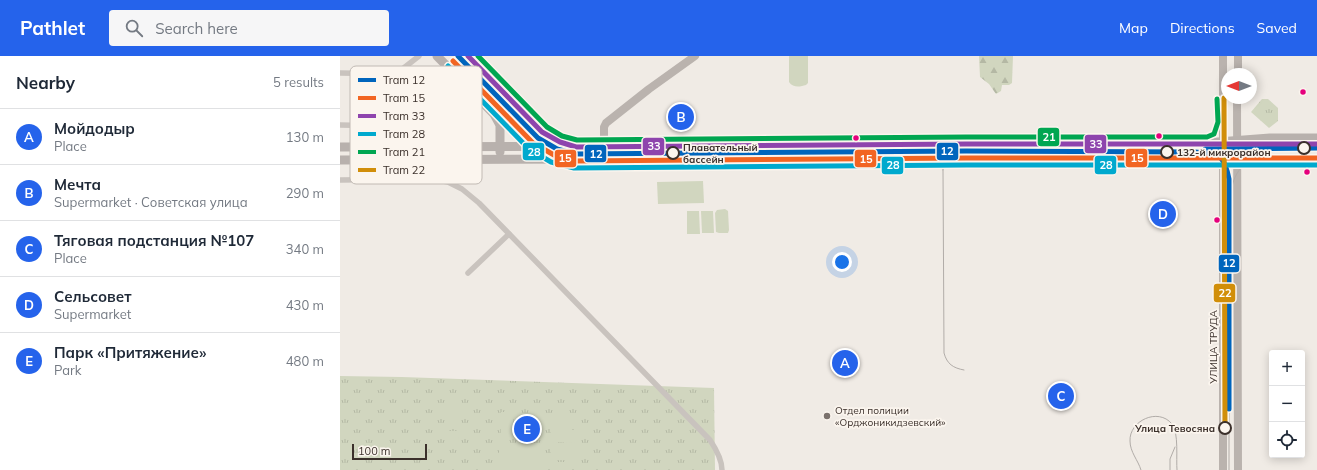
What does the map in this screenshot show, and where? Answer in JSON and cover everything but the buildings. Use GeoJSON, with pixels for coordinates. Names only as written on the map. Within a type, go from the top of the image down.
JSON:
{"type":"FeatureCollection","features":[{"type":"Feature","properties":{"kind":"main road"},"geometry":{"type":"LineString","coordinates":[[437,56],[447,66]]}},
{"type":"Feature","properties":{"kind":"main road"},"geometry":{"type":"LineString","coordinates":[[470,56],[480,66]]}},
{"type":"Feature","properties":{"kind":"main road"},"geometry":{"type":"LineString","coordinates":[[604,159],[604,127],[606,123],[695,56]]}},
{"type":"Feature","properties":{"kind":"main road","name":"УЛИЦА ТРУДА"},"geometry":{"type":"LineString","coordinates":[[1223,56],[1223,470]]}},
{"type":"Feature","properties":{"kind":"main road"},"geometry":{"type":"LineString","coordinates":[[1238,56],[1238,68]]}},
{"type":"Feature","properties":{"kind":"main road"},"geometry":{"type":"LineString","coordinates":[[482,68],[547,136],[564,146]]}},
{"type":"Feature","properties":{"kind":"main road"},"geometry":{"type":"LineString","coordinates":[[482,102],[494,114],[500,125],[500,159]]}},
{"type":"Feature","properties":{"kind":"main road"},"geometry":{"type":"LineString","coordinates":[[1238,104],[1238,470]]}},
{"type":"Feature","properties":{"kind":"main road"},"geometry":{"type":"LineString","coordinates":[[482,146],[1192,144],[1238,140],[1317,138]]}},
{"type":"Feature","properties":{"kind":"main road"},"geometry":{"type":"LineString","coordinates":[[942,145],[943,158]]}},
{"type":"Feature","properties":{"kind":"main road"},"geometry":{"type":"LineString","coordinates":[[340,147],[350,147]]}},
{"type":"Feature","properties":{"kind":"main road"},"geometry":{"type":"LineString","coordinates":[[482,159],[1133,157],[1223,158],[1260,162],[1317,162]]}},
{"type":"Feature","properties":{"kind":"main road"},"geometry":{"type":"LineString","coordinates":[[340,160],[350,160]]}},
{"type":"Feature","properties":{"kind":"street"},"geometry":{"type":"LineString","coordinates":[[406,66],[419,56]]}},
{"type":"Feature","properties":{"kind":"street"},"geometry":{"type":"LineString","coordinates":[[340,125],[350,125]]}},
{"type":"Feature","properties":{"kind":"street"},"geometry":{"type":"LineString","coordinates":[[340,180],[350,180]]}},
{"type":"Feature","properties":{"kind":"street"},"geometry":{"type":"LineString","coordinates":[[452,184],[462,189],[479,204],[710,440],[717,450],[722,464],[722,470]]}},
{"type":"Feature","properties":{"kind":"street"},"geometry":{"type":"LineString","coordinates":[[468,273],[509,234]]}},
{"type":"Feature","properties":{"kind":"green space"},"geometry":{"type":"Polygon","coordinates":[[[789,56],[808,56],[808,83],[806,85],[799,87],[789,82],[789,56]]]}},
{"type":"Feature","properties":{"kind":"green space"},"geometry":{"type":"Polygon","coordinates":[[[979,56],[1013,56],[1012,83],[1009,85],[1002,85],[1001,91],[996,94],[989,84],[980,77],[979,56]]]}},
{"type":"Feature","properties":{"kind":"green space"},"geometry":{"type":"Polygon","coordinates":[[[1262,99],[1268,99],[1278,108],[1278,121],[1269,128],[1251,112],[1262,99]]]}},
{"type":"Feature","properties":{"kind":"green space"},"geometry":{"type":"Polygon","coordinates":[[[703,181],[704,203],[658,204],[657,182],[703,181]]]}},
{"type":"Feature","properties":{"kind":"green space"},"geometry":{"type":"Polygon","coordinates":[[[725,209],[728,211],[729,230],[728,233],[719,233],[716,232],[715,213],[717,210],[725,209]]]}},
{"type":"Feature","properties":{"kind":"green space"},"geometry":{"type":"Polygon","coordinates":[[[687,211],[699,211],[700,234],[687,234],[687,211]]]}},
{"type":"Feature","properties":{"kind":"green space"},"geometry":{"type":"Polygon","coordinates":[[[701,211],[713,211],[714,233],[702,233],[701,211]]]}},
{"type":"Feature","properties":{"kind":"green space"},"geometry":{"type":"Polygon","coordinates":[[[340,376],[714,388],[715,470],[340,470],[340,376]]]}},
{"type":"Feature","properties":{"kind":"green space"},"geometry":{"type":"Polygon","coordinates":[[[442,408],[458,408],[458,416],[442,416],[442,408]]]}},
{"type":"Feature","properties":{"kind":"green space"},"geometry":{"type":"Polygon","coordinates":[[[501,412],[513,412],[513,424],[501,424],[501,412]]]}},
{"type":"Feature","properties":{"kind":"green space"},"geometry":{"type":"Polygon","coordinates":[[[551,413],[569,413],[569,425],[551,425],[551,413]]]}},
{"type":"Feature","properties":{"kind":"green space"},"geometry":{"type":"Polygon","coordinates":[[[520,414],[541,414],[541,438],[520,438],[520,414]]]}},
{"type":"Feature","properties":{"kind":"green space"},"geometry":{"type":"Polygon","coordinates":[[[501,428],[512,428],[512,439],[501,439],[501,428]]]}},
{"type":"Feature","properties":{"kind":"green space"},"geometry":{"type":"Polygon","coordinates":[[[551,430],[577,430],[577,443],[551,442],[551,430]]]}},
{"type":"Feature","properties":{"kind":"green space"},"geometry":{"type":"Polygon","coordinates":[[[448,431],[458,431],[459,442],[448,442],[448,431]]]}},
{"type":"Feature","properties":{"kind":"green space"},"geometry":{"type":"Polygon","coordinates":[[[499,446],[544,446],[544,470],[499,470],[499,446]]]}},
{"type":"Feature","properties":{"kind":"green space"},"geometry":{"type":"Polygon","coordinates":[[[551,447],[577,447],[577,460],[551,460],[551,447]]]}},
{"type":"Feature","properties":{"kind":"green space"},"geometry":{"type":"Polygon","coordinates":[[[551,462],[568,462],[568,470],[551,470],[551,462]]]}},
{"type":"Feature","properties":{"kind":"tram line","name":"12"},"geometry":{"type":"LineString","coordinates":[[458,56],[468,66]]}},
{"type":"Feature","properties":{"kind":"tram line","name":"33"},"geometry":{"type":"LineString","coordinates":[[468,56],[478,66]]}},
{"type":"Feature","properties":{"kind":"tram line","name":"21"},"geometry":{"type":"LineString","coordinates":[[478,56],[547,127],[562,136],[577,140],[1207,137],[1214,134],[1218,122],[1217,99]]}},
{"type":"Feature","properties":{"kind":"tram line","name":"15"},"geometry":{"type":"LineString","coordinates":[[453,61],[458,66]]}},
{"type":"Feature","properties":{"kind":"tram line","name":"33"},"geometry":{"type":"LineString","coordinates":[[482,70],[542,132],[560,142],[576,147],[966,144],[1317,144]]}},
{"type":"Feature","properties":{"kind":"tram line","name":"12"},"geometry":{"type":"LineString","coordinates":[[482,81],[538,138],[557,149],[575,154],[966,151],[1195,152],[1215,155],[1225,164],[1229,179],[1229,409]]}},
{"type":"Feature","properties":{"kind":"tram line","name":"15"},"geometry":{"type":"LineString","coordinates":[[482,91],[533,143],[554,155],[574,161],[966,158],[1317,158]]}},
{"type":"Feature","properties":{"kind":"tram line","name":"28"},"geometry":{"type":"LineString","coordinates":[[482,101],[529,149],[551,162],[574,168],[966,165],[1317,165]]}},
{"type":"Feature","properties":{"kind":"tram line","name":"22"},"geometry":{"type":"LineString","coordinates":[[1224,104],[1225,428]]}},
{"type":"Feature","properties":{"kind":"tram line","name":"12"},"geometry":{"type":"LineString","coordinates":[[1205,149],[1317,148]]}},
{"type":"Feature","properties":{"kind":"tram line"},"geometry":{"type":"LineString","coordinates":[[943,170],[950,156],[964,149]]}},
{"type":"Feature","properties":{"kind":"tram line"},"geometry":{"type":"LineString","coordinates":[[922,151],[935,158],[940,163],[943,170],[944,353],[951,365],[964,370]]}},
{"type":"Feature","properties":{"kind":"tram line"},"geometry":{"type":"LineString","coordinates":[[1232,187],[1237,173],[1247,162],[1260,155],[1276,151]]}},
{"type":"Feature","properties":{"kind":"tram line"},"geometry":{"type":"LineString","coordinates":[[1229,409],[1229,470]]}},
{"type":"Feature","properties":{"kind":"tram line"},"geometry":{"type":"LineString","coordinates":[[1141,470],[1131,449],[1131,434],[1139,422],[1152,417],[1166,419],[1174,428],[1176,433],[1177,470]]}},
{"type":"Feature","properties":{"kind":"tram line"},"geometry":{"type":"LineString","coordinates":[[1170,470],[1170,459],[1175,447]]}},
{"type":"Feature","properties":{"kind":"place","name":"Мечта"},"geometry":{"type":"Point","coordinates":[681,117]}},
{"type":"Feature","properties":{"kind":"place","name":"132-й микрорайон"},"geometry":{"type":"Point","coordinates":[1167,152]}},
{"type":"Feature","properties":{"kind":"place","name":"Плавательный бассейн"},"geometry":{"type":"Point","coordinates":[673,153]}},
{"type":"Feature","properties":{"kind":"place","name":"Сельсовет"},"geometry":{"type":"Point","coordinates":[1163,214]}},
{"type":"Feature","properties":{"kind":"place","name":"Мойдодыр"},"geometry":{"type":"Point","coordinates":[845,363]}},
{"type":"Feature","properties":{"kind":"place","name":"Тяговая подстанция №107"},"geometry":{"type":"Point","coordinates":[1061,396]}},
{"type":"Feature","properties":{"kind":"place","name":"Отдел полиции «Орджоникидзевский»"},"geometry":{"type":"Point","coordinates":[827,416]}},
{"type":"Feature","properties":{"kind":"place","name":"Улица Тевосяна"},"geometry":{"type":"Point","coordinates":[1225,428]}},
{"type":"Feature","properties":{"kind":"place","name":"Парк «Притяжение»"},"geometry":{"type":"Point","coordinates":[527,429]}}]}
